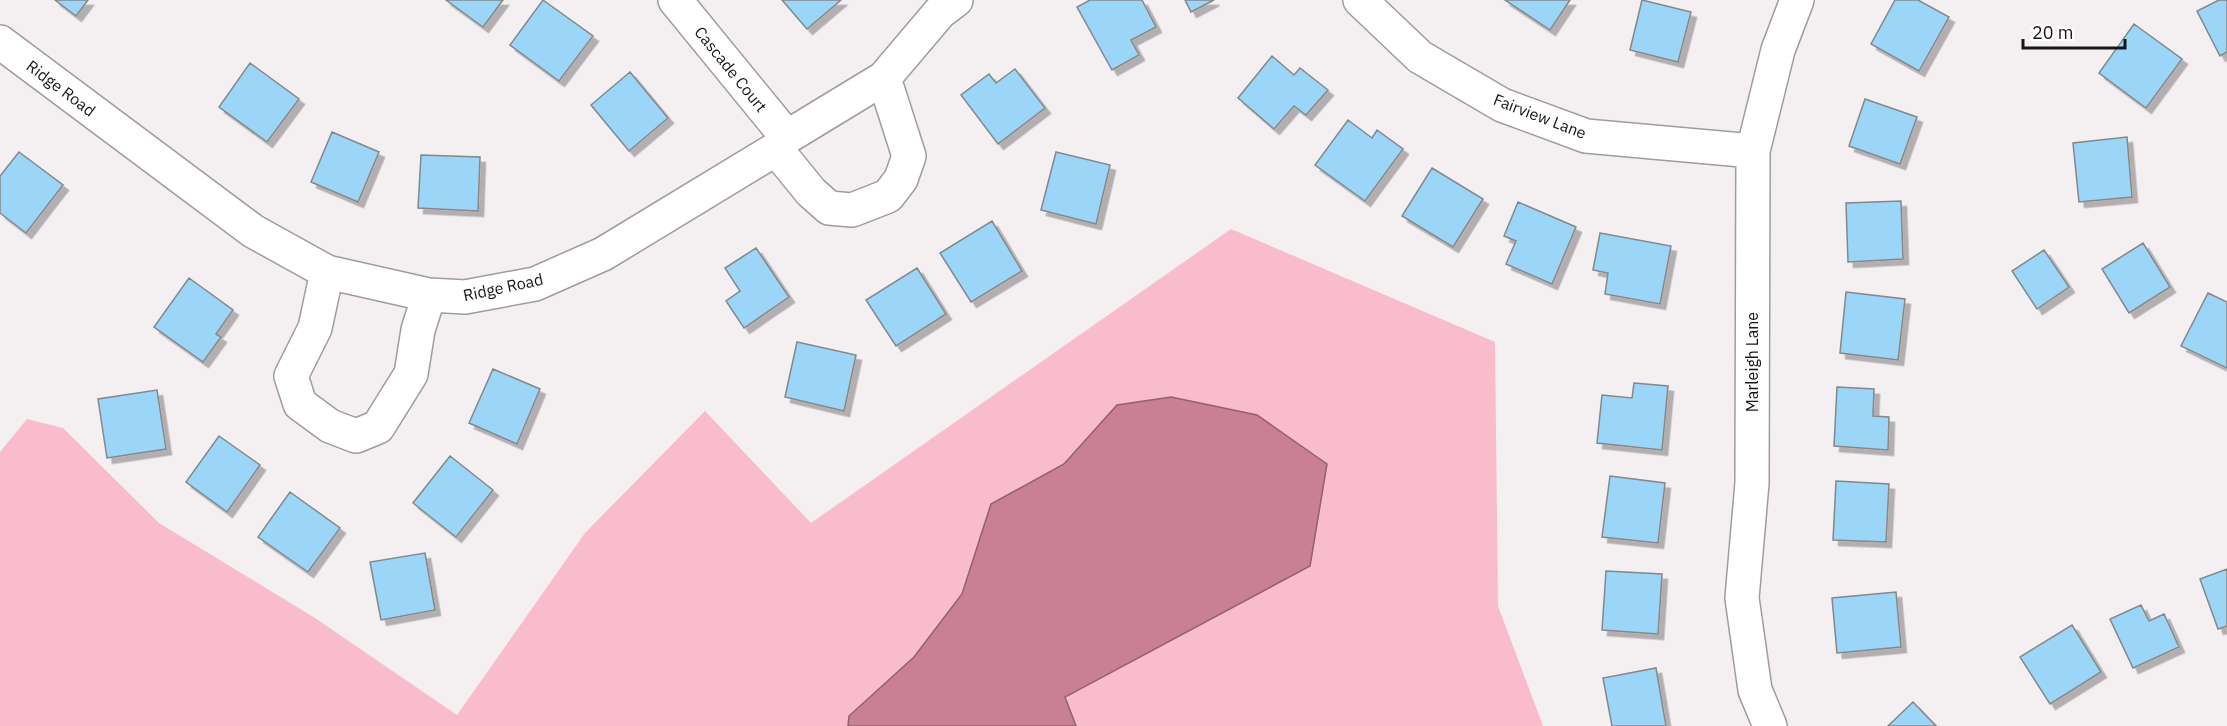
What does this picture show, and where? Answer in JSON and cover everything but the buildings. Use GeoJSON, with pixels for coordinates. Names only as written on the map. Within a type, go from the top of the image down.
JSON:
{"type":"FeatureCollection","features":[{"type":"Feature","properties":{"kind":"street","name":"Cascade Court"},"geometry":{"type":"LineString","coordinates":[[675,0],[782,143],[811,192],[828,208],[852,210],[888,196],[901,179],[909,156],[884,78]]}},
{"type":"Feature","properties":{"kind":"street","name":"Ridge Road"},"geometry":{"type":"LineString","coordinates":[[4,51],[253,231],[327,272],[429,295],[465,297],[535,284],[603,254],[884,78],[940,12],[956,0]]}},
{"type":"Feature","properties":{"kind":"street","name":"Fairview Lane"},"geometry":{"type":"LineString","coordinates":[[1360,0],[1420,57],[1502,105],[1586,136],[1753,151]]}},
{"type":"Feature","properties":{"kind":"street","name":"Marleigh Lane"},"geometry":{"type":"LineString","coordinates":[[1770,726],[1755,690],[1742,597],[1752,483],[1753,151],[1778,50],[1797,0]]}},
{"type":"Feature","properties":{"kind":"street"},"geometry":{"type":"LineString","coordinates":[[327,272],[315,328],[291,376],[300,404],[330,426],[356,436],[378,427],[411,374],[418,330],[429,295]]}},
{"type":"Feature","properties":{"kind":"shaded area"},"geometry":{"type":"Polygon","coordinates":[[[1231,229],[1495,342],[1498,606],[1543,726],[0,726],[0,452],[27,419],[63,428],[159,523],[315,618],[457,715],[585,533],[705,411],[811,523],[1231,229]]]}},
{"type":"Feature","properties":{"kind":"shaded area"},"geometry":{"type":"Polygon","coordinates":[[[1171,397],[1257,415],[1327,464],[1310,566],[1065,697],[1076,726],[848,726],[849,716],[914,657],[962,594],[991,504],[1064,464],[1117,405],[1171,397]]]}}]}
